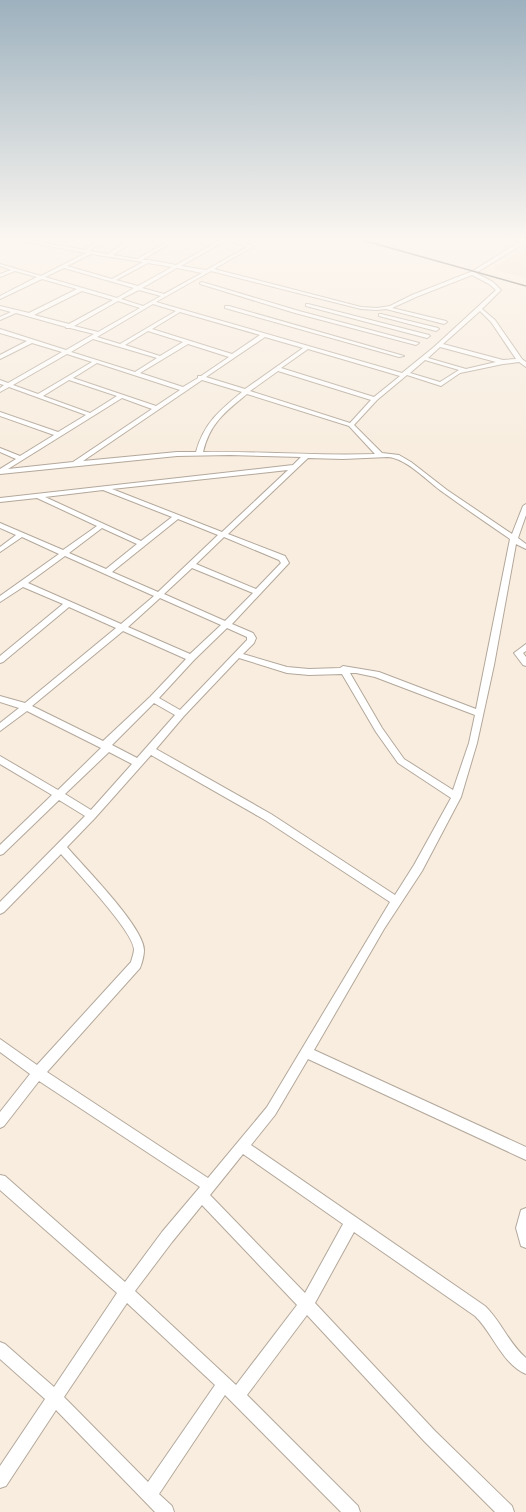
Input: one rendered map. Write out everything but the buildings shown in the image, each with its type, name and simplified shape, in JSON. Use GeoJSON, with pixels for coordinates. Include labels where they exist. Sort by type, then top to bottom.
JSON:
{"type":"FeatureCollection","features":[{"type":"Feature","properties":{"kind":"street"},"geometry":{"type":"LineString","coordinates":[[0,320],[16,311],[96,335],[161,358]]}},
{"type":"Feature","properties":{"kind":"street"},"geometry":{"type":"LineString","coordinates":[[30,315],[39,311]]}},
{"type":"Feature","properties":{"kind":"street"},"geometry":{"type":"LineString","coordinates":[[68,327],[98,311]]}},
{"type":"Feature","properties":{"kind":"street"},"geometry":{"type":"LineString","coordinates":[[0,390],[140,311]]}},
{"type":"Feature","properties":{"kind":"street"},"geometry":{"type":"LineString","coordinates":[[121,345],[180,311]]}},
{"type":"Feature","properties":{"kind":"street"},"geometry":{"type":"LineString","coordinates":[[183,311],[264,335],[441,384],[458,372],[503,362],[520,360]]}},
{"type":"Feature","properties":{"kind":"street"},"geometry":{"type":"LineString","coordinates":[[240,311],[401,356]]}},
{"type":"Feature","properties":{"kind":"street"},"geometry":{"type":"LineString","coordinates":[[292,311],[416,344]]}},
{"type":"Feature","properties":{"kind":"street"},"geometry":{"type":"LineString","coordinates":[[330,311],[427,336]]}},
{"type":"Feature","properties":{"kind":"street"},"geometry":{"type":"LineString","coordinates":[[362,329],[387,311]]}},
{"type":"Feature","properties":{"kind":"street"},"geometry":{"type":"LineString","coordinates":[[400,311],[444,322]]}},
{"type":"Feature","properties":{"kind":"street"},"geometry":{"type":"LineString","coordinates":[[351,425],[375,399],[440,345],[478,311]]}},
{"type":"Feature","properties":{"kind":"street"},"geometry":{"type":"LineString","coordinates":[[482,311],[494,321],[520,360],[526,365]]}},
{"type":"Feature","properties":{"kind":"street"},"geometry":{"type":"LineString","coordinates":[[292,316],[297,312]]}},
{"type":"Feature","properties":{"kind":"street"},"geometry":{"type":"LineString","coordinates":[[381,315],[436,329]]}},
{"type":"Feature","properties":{"kind":"street"},"geometry":{"type":"LineString","coordinates":[[282,322],[287,319]]}},
{"type":"Feature","properties":{"kind":"street"},"geometry":{"type":"LineString","coordinates":[[0,330],[183,389]]}},
{"type":"Feature","properties":{"kind":"street"},"geometry":{"type":"LineString","coordinates":[[149,330],[232,356]]}},
{"type":"Feature","properties":{"kind":"street"},"geometry":{"type":"LineString","coordinates":[[75,464],[200,377],[264,335]]}},
{"type":"Feature","properties":{"kind":"street"},"geometry":{"type":"LineString","coordinates":[[1,356],[31,341]]}},
{"type":"Feature","properties":{"kind":"street"},"geometry":{"type":"LineString","coordinates":[[135,374],[187,342]]}},
{"type":"Feature","properties":{"kind":"street"},"geometry":{"type":"LineString","coordinates":[[440,345],[503,362]]}},
{"type":"Feature","properties":{"kind":"street"},"geometry":{"type":"LineString","coordinates":[[199,454],[203,440],[218,415],[245,392],[307,347]]}},
{"type":"Feature","properties":{"kind":"street"},"geometry":{"type":"LineString","coordinates":[[423,358],[465,370]]}},
{"type":"Feature","properties":{"kind":"street"},"geometry":{"type":"LineString","coordinates":[[39,396],[97,361]]}},
{"type":"Feature","properties":{"kind":"street"},"geometry":{"type":"LineString","coordinates":[[277,369],[375,399]]}},
{"type":"Feature","properties":{"kind":"street"},"geometry":{"type":"LineString","coordinates":[[200,377],[351,425],[380,455]]}},
{"type":"Feature","properties":{"kind":"street"},"geometry":{"type":"LineString","coordinates":[[69,378],[156,408]]}},
{"type":"Feature","properties":{"kind":"street"},"geometry":{"type":"LineString","coordinates":[[0,382],[91,415]]}},
{"type":"Feature","properties":{"kind":"street"},"geometry":{"type":"LineString","coordinates":[[0,472],[121,396]]}},
{"type":"Feature","properties":{"kind":"street"},"geometry":{"type":"LineString","coordinates":[[2,416],[60,435]]}},
{"type":"Feature","properties":{"kind":"street"},"geometry":{"type":"LineString","coordinates":[[0,450],[21,459]]}},
{"type":"Feature","properties":{"kind":"street"},"geometry":{"type":"LineString","coordinates":[[0,472],[130,458],[199,454],[260,453],[343,457],[380,455],[397,456],[409,463],[445,491],[526,546]]}},
{"type":"Feature","properties":{"kind":"street"},"geometry":{"type":"LineString","coordinates":[[0,728],[27,707],[192,565],[306,456]]}},
{"type":"Feature","properties":{"kind":"street"},"geometry":{"type":"LineString","coordinates":[[0,500],[294,468]]}},
{"type":"Feature","properties":{"kind":"street"},"geometry":{"type":"LineString","coordinates":[[2,846],[59,794],[285,563],[282,558],[102,488]]}},
{"type":"Feature","properties":{"kind":"street"},"geometry":{"type":"LineString","coordinates":[[38,496],[142,544]]}},
{"type":"Feature","properties":{"kind":"street"},"geometry":{"type":"LineString","coordinates":[[0,1480],[54,1397],[126,1292],[167,1238],[271,1111],[396,901],[418,868],[456,797],[473,743],[514,538],[526,506]]}},
{"type":"Feature","properties":{"kind":"street"},"geometry":{"type":"LineString","coordinates":[[107,572],[177,516]]}},
{"type":"Feature","properties":{"kind":"street"},"geometry":{"type":"LineString","coordinates":[[0,525],[65,552],[250,635],[252,638],[180,714],[139,763],[92,815],[0,908]]}},
{"type":"Feature","properties":{"kind":"street"},"geometry":{"type":"LineString","coordinates":[[0,600],[101,526]]}},
{"type":"Feature","properties":{"kind":"street"},"geometry":{"type":"LineString","coordinates":[[0,550],[22,534]]}},
{"type":"Feature","properties":{"kind":"street"},"geometry":{"type":"LineString","coordinates":[[192,565],[258,592]]}},
{"type":"Feature","properties":{"kind":"street"},"geometry":{"type":"LineString","coordinates":[[22,583],[122,626],[191,658]]}},
{"type":"Feature","properties":{"kind":"street"},"geometry":{"type":"LineString","coordinates":[[0,660],[68,604]]}},
{"type":"Feature","properties":{"kind":"street"},"geometry":{"type":"LineString","coordinates":[[526,647],[518,653],[526,663]]}},
{"type":"Feature","properties":{"kind":"street"},"geometry":{"type":"LineString","coordinates":[[237,655],[287,670],[310,672],[343,669],[376,674],[479,713]]}},
{"type":"Feature","properties":{"kind":"street"},"geometry":{"type":"LineString","coordinates":[[343,669],[379,730],[401,761],[456,797]]}},
{"type":"Feature","properties":{"kind":"street"},"geometry":{"type":"LineString","coordinates":[[0,698],[27,707],[139,763]]}},
{"type":"Feature","properties":{"kind":"street"},"geometry":{"type":"LineString","coordinates":[[153,699],[180,714]]}},
{"type":"Feature","properties":{"kind":"street"},"geometry":{"type":"LineString","coordinates":[[150,750],[268,817],[396,901]]}},
{"type":"Feature","properties":{"kind":"street"},"geometry":{"type":"LineString","coordinates":[[0,760],[92,815]]}},
{"type":"Feature","properties":{"kind":"street"},"geometry":{"type":"LineString","coordinates":[[0,1122],[38,1073],[136,964],[139,949],[133,934],[102,891],[85,875],[61,847]]}},
{"type":"Feature","properties":{"kind":"street"},"geometry":{"type":"LineString","coordinates":[[0,1044],[38,1073],[205,1191],[410,1418],[506,1512]]}},
{"type":"Feature","properties":{"kind":"street"},"geometry":{"type":"LineString","coordinates":[[306,1052],[526,1154]]}},
{"type":"Feature","properties":{"kind":"street"},"geometry":{"type":"LineString","coordinates":[[242,1146],[480,1311],[513,1356],[526,1367]]}},
{"type":"Feature","properties":{"kind":"street"},"geometry":{"type":"LineString","coordinates":[[0,1181],[126,1292],[237,1396],[352,1512]]}},
{"type":"Feature","properties":{"kind":"street"},"geometry":{"type":"LineString","coordinates":[[526,1215],[523,1222],[523,1234],[526,1241]]}},
{"type":"Feature","properties":{"kind":"street"},"geometry":{"type":"LineString","coordinates":[[237,1396],[307,1304],[352,1222]]}},
{"type":"Feature","properties":{"kind":"street"},"geometry":{"type":"LineString","coordinates":[[0,1349],[54,1397],[166,1512]]}},
{"type":"Feature","properties":{"kind":"street"},"geometry":{"type":"LineString","coordinates":[[149,1495],[224,1384]]}}]}
